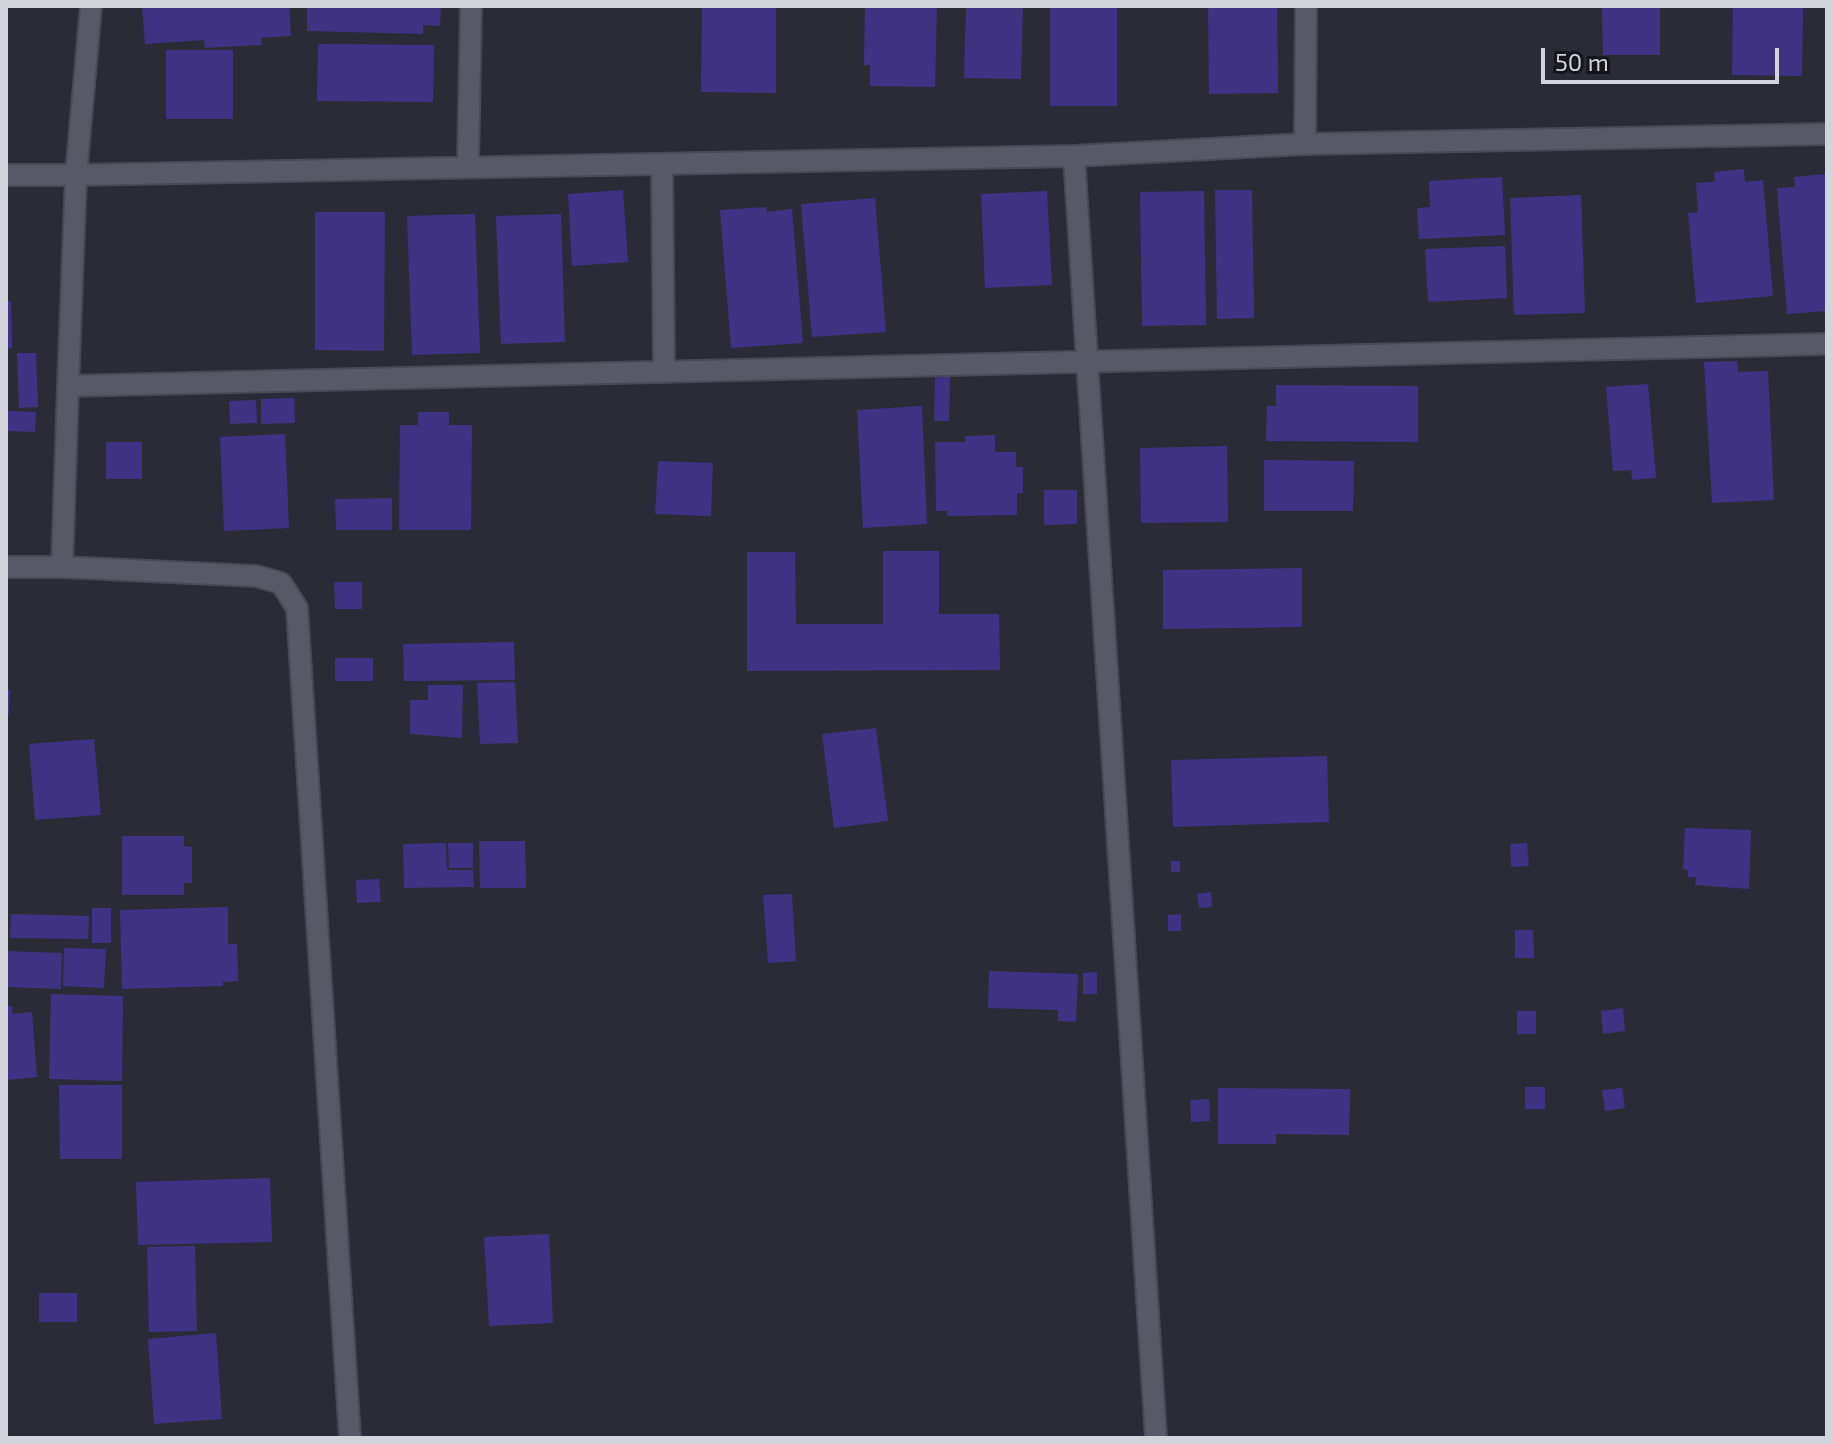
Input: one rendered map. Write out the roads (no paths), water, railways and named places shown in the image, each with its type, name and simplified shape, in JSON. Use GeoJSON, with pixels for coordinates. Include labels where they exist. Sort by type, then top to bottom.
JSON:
{"type":"FeatureCollection","features":[{"type":"Feature","properties":{"kind":"street"},"geometry":{"type":"LineString","coordinates":[[62,567],[76,175],[91,6]]}},
{"type":"Feature","properties":{"kind":"street"},"geometry":{"type":"LineString","coordinates":[[468,165],[471,6]]}},
{"type":"Feature","properties":{"kind":"street"},"geometry":{"type":"LineString","coordinates":[[1305,144],[1306,6]]}},
{"type":"Feature","properties":{"kind":"street"},"geometry":{"type":"LineString","coordinates":[[6,175],[1074,156],[1305,144],[1827,134]]}},
{"type":"Feature","properties":{"kind":"street"},"geometry":{"type":"LineString","coordinates":[[1074,156],[1156,1438]]}},
{"type":"Feature","properties":{"kind":"street"},"geometry":{"type":"LineString","coordinates":[[662,164],[664,372]]}},
{"type":"Feature","properties":{"kind":"street"},"geometry":{"type":"LineString","coordinates":[[68,386],[1827,344]]}},
{"type":"Feature","properties":{"kind":"street"},"geometry":{"type":"LineString","coordinates":[[6,567],[256,576],[281,583],[297,608],[350,1438]]}}]}
